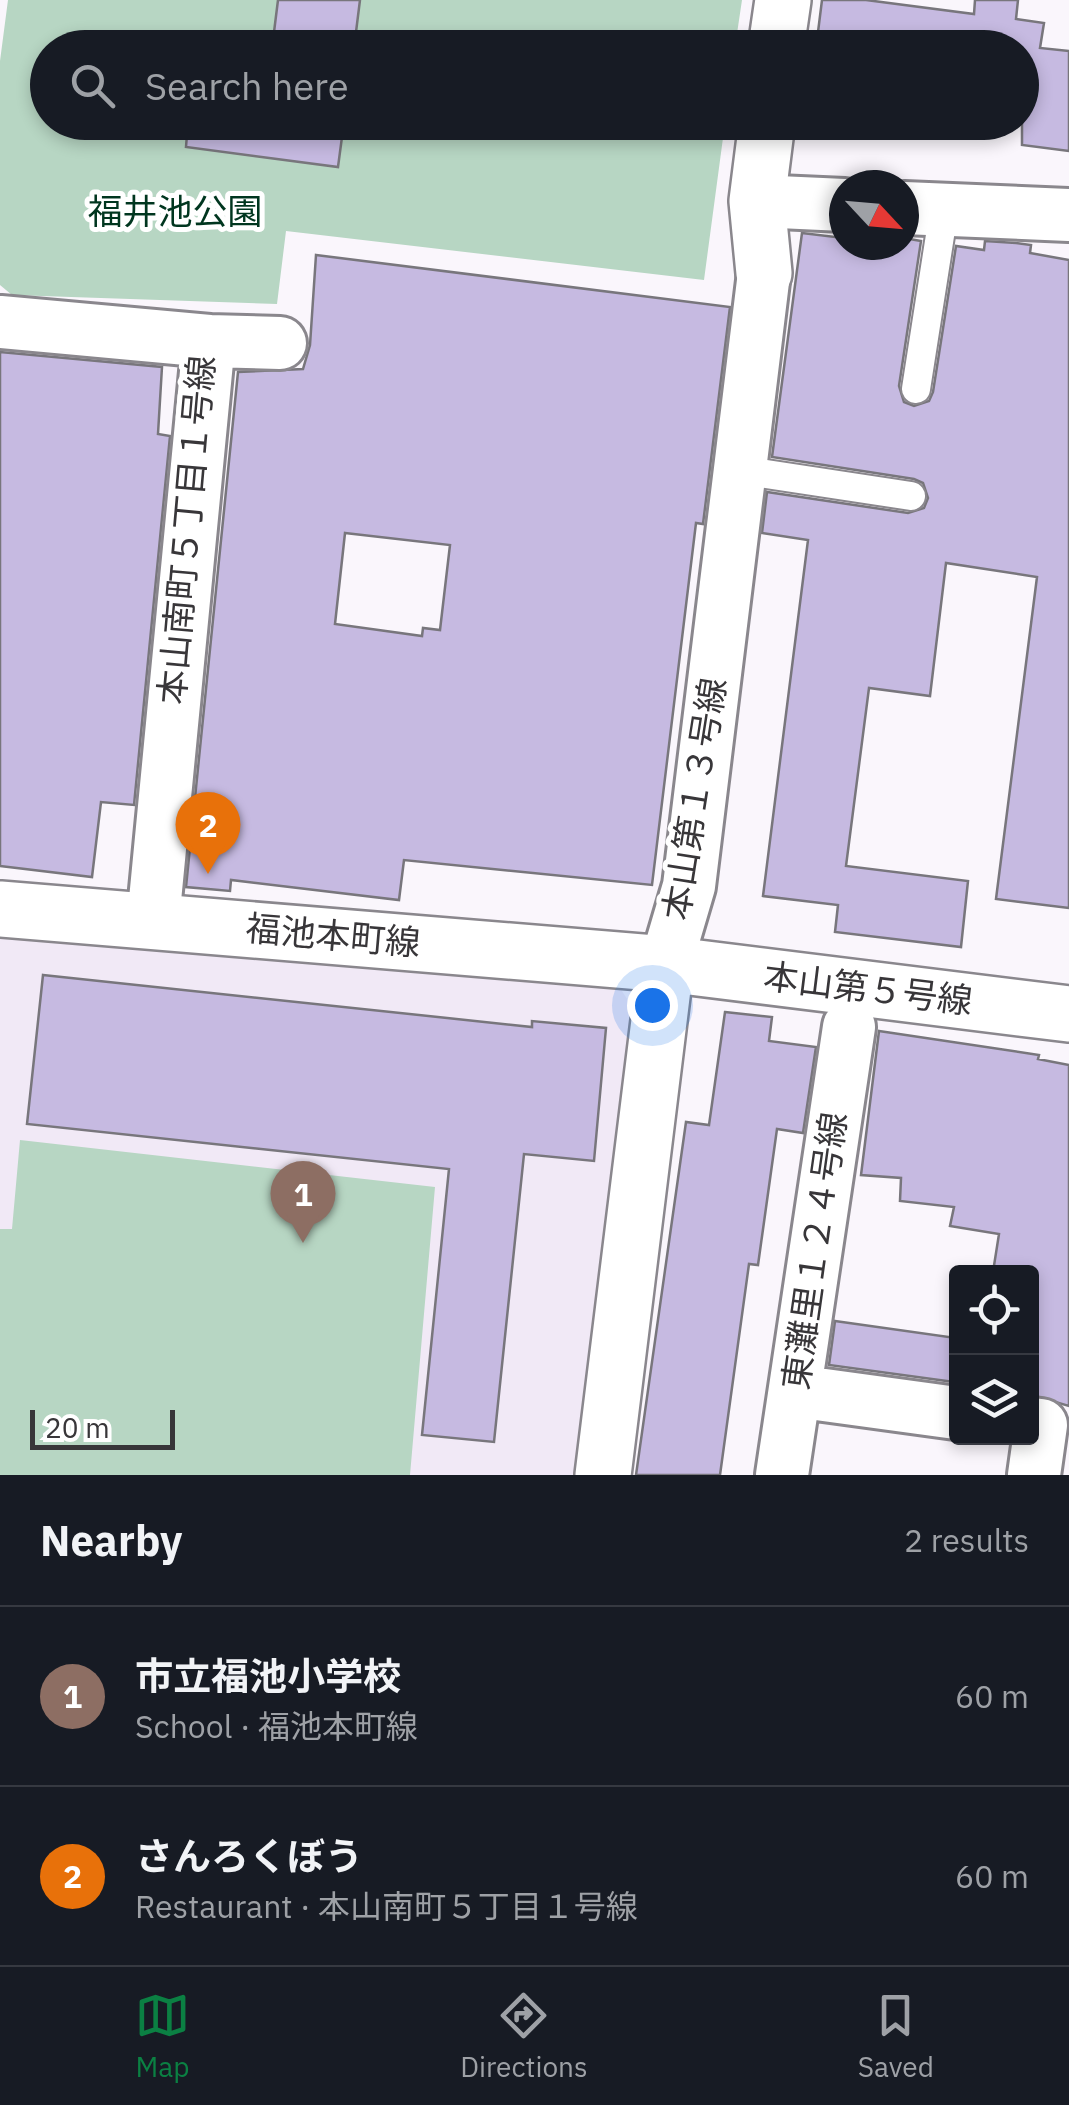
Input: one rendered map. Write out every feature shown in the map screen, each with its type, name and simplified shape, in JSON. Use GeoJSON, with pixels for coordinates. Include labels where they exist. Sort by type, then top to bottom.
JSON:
{"type":"FeatureCollection","features":[{"type":"Feature","properties":{"kind":"street"},"geometry":{"type":"LineString","coordinates":[[778,30],[782,0]]}},
{"type":"Feature","properties":{"kind":"street","name":"本山第１３号線"},"geometry":{"type":"LineString","coordinates":[[603,1475],[666,964],[689,886],[764,273],[756,202],[765,140]]}},
{"type":"Feature","properties":{"kind":"street"},"geometry":{"type":"LineString","coordinates":[[756,202],[829,204]]}},
{"type":"Feature","properties":{"kind":"street"},"geometry":{"type":"LineString","coordinates":[[924,209],[1069,215]]}},
{"type":"Feature","properties":{"kind":"street","name":"本山南町５丁目１号線"},"geometry":{"type":"LineString","coordinates":[[0,322],[209,342],[153,920]]}},
{"type":"Feature","properties":{"kind":"street"},"geometry":{"type":"LineString","coordinates":[[209,342],[280,343]]}},
{"type":"Feature","properties":{"kind":"street","name":"福池本町線"},"geometry":{"type":"LineString","coordinates":[[0,908],[666,964]]}},
{"type":"Feature","properties":{"kind":"street","name":"本山第５号線"},"geometry":{"type":"LineString","coordinates":[[666,964],[1069,1014]]}},
{"type":"Feature","properties":{"kind":"street","name":"東灘里１２４号線"},"geometry":{"type":"LineString","coordinates":[[782,1475],[849,1027]]}},
{"type":"Feature","properties":{"kind":"street"},"geometry":{"type":"LineString","coordinates":[[794,1391],[949,1412]]}},
{"type":"Feature","properties":{"kind":"street"},"geometry":{"type":"LineString","coordinates":[[1034,1475],[1038,1445]]}},
{"type":"Feature","properties":{"kind":"lane"},"geometry":{"type":"LineString","coordinates":[[916,388],[924,209]]}},
{"type":"Feature","properties":{"kind":"lane"},"geometry":{"type":"LineString","coordinates":[[740,470],[912,496]]}},
{"type":"Feature","properties":{"kind":"shaded area"},"geometry":{"type":"Polygon","coordinates":[[[0,933],[620,988],[635,1011],[576,1475],[0,1475],[0,933]]]}},
{"type":"Feature","properties":{"kind":"green space","name":"福井池公園"},"geometry":{"type":"Polygon","coordinates":[[[8,0],[742,0],[738,30],[30,30],[30,140],[723,140],[704,280],[286,231],[277,304],[12,295],[0,285],[0,61],[8,0]]]}},
{"type":"Feature","properties":{"kind":"green space"},"geometry":{"type":"Polygon","coordinates":[[[20,1140],[435,1187],[410,1475],[0,1475],[0,1229],[12,1229],[20,1140]]]}},
{"type":"Feature","properties":{"kind":"building"},"geometry":{"type":"Polygon","coordinates":[[[278,0],[360,0],[356,30],[274,30],[278,0]]]}},
{"type":"Feature","properties":{"kind":"building"},"geometry":{"type":"Polygon","coordinates":[[[822,0],[866,0],[974,14],[975,0],[1018,0],[1016,19],[1044,23],[1040,48],[1069,51],[1069,151],[1022,145],[1022,140],[1039,140],[1039,30],[818,30],[822,0]]]}},
{"type":"Feature","properties":{"kind":"building"},"geometry":{"type":"Polygon","coordinates":[[[187,140],[342,140],[338,167],[186,147],[187,140]]]}},
{"type":"Feature","properties":{"kind":"building"},"geometry":{"type":"Polygon","coordinates":[[[802,233],[829,236],[829,260],[918,260],[899,386],[904,402],[914,406],[929,401],[933,392],[956,246],[984,250],[985,241],[1016,243],[1031,245],[1030,253],[1069,260],[1069,908],[996,899],[1037,577],[946,563],[930,696],[869,688],[846,866],[968,881],[961,947],[835,932],[838,905],[763,896],[808,540],[762,533],[767,492],[908,513],[924,508],[928,498],[923,483],[914,479],[772,457],[802,233]]]}},
{"type":"Feature","properties":{"kind":"building"},"geometry":{"type":"Polygon","coordinates":[[[316,255],[730,307],[703,524],[696,523],[652,885],[404,860],[399,900],[231,880],[230,891],[186,887],[238,372],[303,369],[310,345],[316,255]],[[345,533],[335,624],[422,636],[423,628],[440,630],[450,545],[345,533]]]}},
{"type":"Feature","properties":{"kind":"building"},"geometry":{"type":"Polygon","coordinates":[[[0,352],[162,367],[158,434],[170,436],[134,805],[101,802],[92,877],[0,866],[0,352]]]}},
{"type":"Feature","properties":{"kind":"building"},"geometry":{"type":"Polygon","coordinates":[[[43,975],[532,1027],[532,1021],[606,1028],[594,1161],[524,1154],[494,1442],[422,1435],[449,1169],[27,1124],[43,975]]]}},
{"type":"Feature","properties":{"kind":"building"},"geometry":{"type":"Polygon","coordinates":[[[725,1012],[772,1017],[769,1041],[816,1047],[803,1133],[777,1129],[758,1265],[749,1264],[720,1475],[636,1475],[686,1122],[709,1125],[725,1012]]]}},
{"type":"Feature","properties":{"kind":"building"},"geometry":{"type":"Polygon","coordinates":[[[879,1031],[1039,1055],[1038,1059],[1069,1065],[1069,1406],[1039,1397],[1039,1265],[994,1265],[999,1234],[950,1226],[954,1207],[900,1201],[901,1178],[861,1175],[879,1031]]]}},
{"type":"Feature","properties":{"kind":"building"},"geometry":{"type":"Polygon","coordinates":[[[835,1321],[949,1337],[949,1381],[829,1365],[835,1321]]]}},
{"type":"Feature","properties":{"kind":"place","name":"さんろくぼう"},"geometry":{"type":"Point","coordinates":[208,874]}},
{"type":"Feature","properties":{"kind":"place","name":"市立福池小学校"},"geometry":{"type":"Point","coordinates":[303,1243]}}]}
